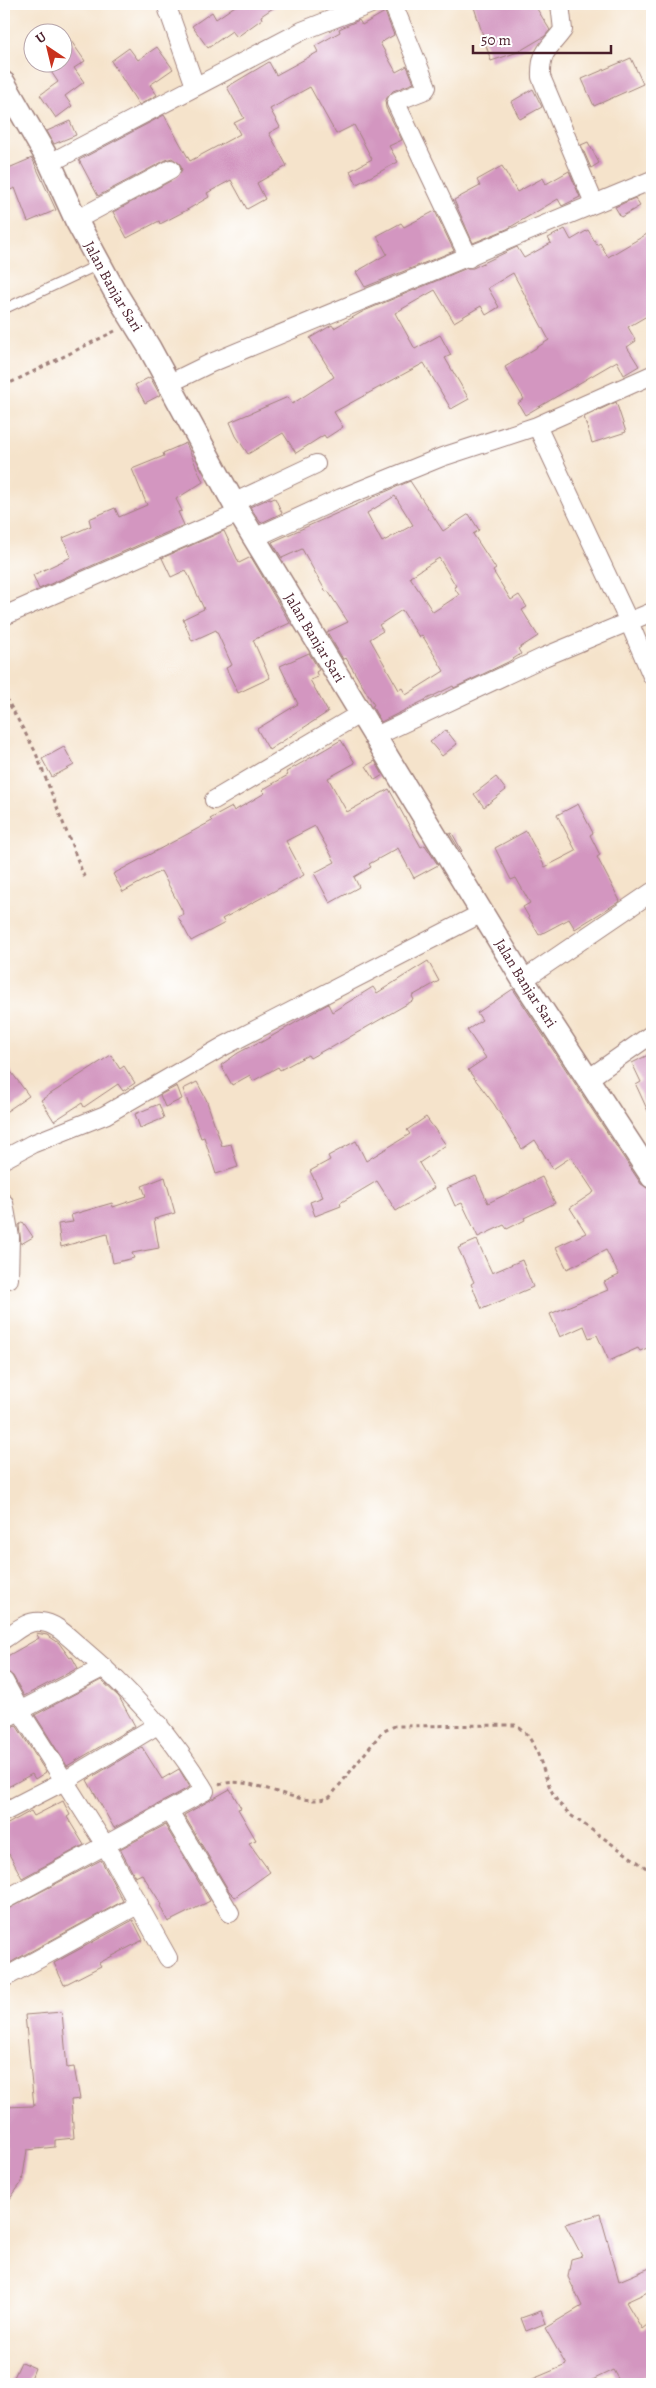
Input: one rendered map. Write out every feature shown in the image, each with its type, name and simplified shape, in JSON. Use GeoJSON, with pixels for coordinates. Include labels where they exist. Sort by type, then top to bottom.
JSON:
{"type":"FeatureCollection","features":[{"type":"Feature","properties":{"kind":"street"},"geometry":{"type":"LineString","coordinates":[[166,4],[195,86]]}},
{"type":"Feature","properties":{"kind":"street"},"geometry":{"type":"LineString","coordinates":[[50,163],[302,31],[372,4]]}},
{"type":"Feature","properties":{"kind":"street"},"geometry":{"type":"LineString","coordinates":[[393,4],[427,87],[425,90],[397,101],[396,104],[469,258]]}},
{"type":"Feature","properties":{"kind":"street"},"geometry":{"type":"LineString","coordinates":[[560,4],[563,30],[546,50],[540,61],[541,77],[594,203]]}},
{"type":"Feature","properties":{"kind":"street","name":"Jalan Banjar Sari"},"geometry":{"type":"LineString","coordinates":[[4,84],[50,163],[76,220],[134,321],[236,508],[523,980],[652,1177]]}},
{"type":"Feature","properties":{"kind":"street"},"geometry":{"type":"LineString","coordinates":[[76,220],[171,169]]}},
{"type":"Feature","properties":{"kind":"street"},"geometry":{"type":"LineString","coordinates":[[168,384],[211,363],[469,258],[594,203],[652,180]]}},
{"type":"Feature","properties":{"kind":"street"},"geometry":{"type":"LineString","coordinates":[[254,538],[341,498],[442,457],[537,426],[652,375]]}},
{"type":"Feature","properties":{"kind":"street"},"geometry":{"type":"LineString","coordinates":[[537,426],[629,622],[652,676]]}},
{"type":"Feature","properties":{"kind":"street"},"geometry":{"type":"LineString","coordinates":[[4,616],[236,508],[316,464]]}},
{"type":"Feature","properties":{"kind":"street"},"geometry":{"type":"LineString","coordinates":[[376,736],[544,657],[652,612]]}},
{"type":"Feature","properties":{"kind":"street"},"geometry":{"type":"LineString","coordinates":[[214,800],[361,713]]}},
{"type":"Feature","properties":{"kind":"street"},"geometry":{"type":"LineString","coordinates":[[523,980],[651,896]]}},
{"type":"Feature","properties":{"kind":"street"},"geometry":{"type":"LineString","coordinates":[[4,1159],[32,1144],[105,1115],[224,1046],[482,913]]}},
{"type":"Feature","properties":{"kind":"street"},"geometry":{"type":"LineString","coordinates":[[588,1079],[652,1034]]}},
{"type":"Feature","properties":{"kind":"street"},"geometry":{"type":"LineString","coordinates":[[4,1203],[10,1237],[8,1278]]}},
{"type":"Feature","properties":{"kind":"street"},"geometry":{"type":"LineString","coordinates":[[4,1639],[30,1622],[42,1622],[55,1626],[104,1667],[159,1724],[205,1791],[4,1900]]}},
{"type":"Feature","properties":{"kind":"street"},"geometry":{"type":"LineString","coordinates":[[4,1719],[104,1667]]}},
{"type":"Feature","properties":{"kind":"street"},"geometry":{"type":"LineString","coordinates":[[4,1681],[20,1711],[66,1780],[105,1844],[168,1958]]}},
{"type":"Feature","properties":{"kind":"street"},"geometry":{"type":"LineString","coordinates":[[4,1812],[66,1780],[159,1724]]}},
{"type":"Feature","properties":{"kind":"street"},"geometry":{"type":"LineString","coordinates":[[169,1811],[230,1913]]}},
{"type":"Feature","properties":{"kind":"street"},"geometry":{"type":"LineString","coordinates":[[6,1970],[139,1904]]}},
{"type":"Feature","properties":{"kind":"lane"},"geometry":{"type":"LineString","coordinates":[[4,309],[100,264]]}},
{"type":"Feature","properties":{"kind":"path"},"geometry":{"type":"LineString","coordinates":[[4,386],[134,321]]}},
{"type":"Feature","properties":{"kind":"path"},"geometry":{"type":"LineString","coordinates":[[4,682],[5,698],[35,751],[85,879]]}},
{"type":"Feature","properties":{"kind":"path"},"geometry":{"type":"LineString","coordinates":[[205,1791],[224,1783],[252,1785],[312,1800],[323,1800],[330,1797],[382,1732],[395,1726],[515,1725],[523,1730],[532,1743],[558,1802],[569,1814],[652,1872]]}},
{"type":"Feature","properties":{"kind":"building"},"geometry":{"type":"Polygon","coordinates":[[[238,4],[279,4],[261,16],[262,19],[237,37],[232,31],[208,48],[192,26],[212,12],[216,19],[238,4]]]}},
{"type":"Feature","properties":{"kind":"building"},"geometry":{"type":"Polygon","coordinates":[[[473,4],[534,4],[550,30],[545,36],[518,52],[491,61],[473,4]]]}},
{"type":"Feature","properties":{"kind":"building"},"geometry":{"type":"Polygon","coordinates":[[[385,12],[394,35],[380,43],[396,72],[407,66],[414,83],[393,91],[385,100],[386,108],[402,140],[389,146],[398,162],[357,184],[350,171],[372,159],[354,125],[336,134],[310,87],[270,109],[280,127],[269,133],[287,166],[257,183],[265,199],[247,209],[231,180],[207,193],[209,197],[185,211],[160,224],[159,221],[127,238],[113,212],[176,178],[182,170],[180,164],[172,158],[166,160],[98,196],[79,160],[164,115],[190,161],[240,134],[234,123],[244,118],[227,87],[269,62],[276,75],[318,52],[315,46],[340,32],[339,29],[359,20],[362,25],[385,12]]]}},
{"type":"Feature","properties":{"kind":"building"},"geometry":{"type":"Polygon","coordinates":[[[72,42],[85,61],[74,68],[84,82],[65,96],[72,106],[56,118],[40,95],[58,82],[51,72],[72,72],[72,42]]]}},
{"type":"Feature","properties":{"kind":"building"},"geometry":{"type":"Polygon","coordinates":[[[157,47],[173,69],[150,85],[157,95],[139,105],[111,61],[129,48],[138,60],[157,47]]]}},
{"type":"Feature","properties":{"kind":"building"},"geometry":{"type":"Polygon","coordinates":[[[631,58],[643,84],[594,106],[582,79],[631,58]]]}},
{"type":"Feature","properties":{"kind":"building"},"geometry":{"type":"Polygon","coordinates":[[[533,89],[542,107],[520,119],[511,102],[533,89]]]}},
{"type":"Feature","properties":{"kind":"building"},"geometry":{"type":"Polygon","coordinates":[[[70,121],[76,135],[54,144],[47,131],[70,121]]]}},
{"type":"Feature","properties":{"kind":"building"},"geometry":{"type":"Polygon","coordinates":[[[588,142],[599,163],[591,168],[581,145],[588,142]]]}},
{"type":"Feature","properties":{"kind":"building"},"geometry":{"type":"Polygon","coordinates":[[[32,158],[56,210],[28,222],[15,188],[8,191],[4,182],[4,170],[32,158]]]}},
{"type":"Feature","properties":{"kind":"building"},"geometry":{"type":"Polygon","coordinates":[[[502,166],[517,192],[543,178],[546,184],[569,171],[580,197],[562,206],[558,199],[507,229],[473,243],[454,200],[480,186],[477,180],[502,166]]]}},
{"type":"Feature","properties":{"kind":"building"},"geometry":{"type":"Polygon","coordinates":[[[635,198],[640,206],[621,217],[615,207],[635,198]]]}},
{"type":"Feature","properties":{"kind":"building"},"geometry":{"type":"Polygon","coordinates":[[[435,211],[454,251],[365,287],[356,272],[387,254],[377,236],[401,223],[404,227],[435,211]]]}},
{"type":"Feature","properties":{"kind":"building"},"geometry":{"type":"Polygon","coordinates":[[[565,229],[571,240],[588,230],[597,245],[600,243],[608,257],[652,231],[652,313],[628,327],[636,341],[627,347],[639,366],[624,375],[617,361],[525,415],[518,403],[524,399],[505,367],[549,340],[513,273],[488,288],[499,307],[486,315],[481,306],[454,322],[435,290],[395,313],[415,349],[440,335],[451,355],[445,358],[469,399],[451,409],[424,363],[334,412],[343,427],[326,438],[324,435],[296,453],[283,433],[248,454],[236,436],[230,422],[288,397],[292,404],[334,377],[310,338],[332,325],[334,328],[364,311],[467,268],[473,268],[517,247],[524,258],[551,243],[548,238],[565,229]]]}},
{"type":"Feature","properties":{"kind":"building"},"geometry":{"type":"Polygon","coordinates":[[[150,377],[160,395],[145,403],[135,385],[150,377]]]}},
{"type":"Feature","properties":{"kind":"building"},"geometry":{"type":"Polygon","coordinates":[[[616,402],[626,432],[592,443],[584,417],[616,402]]]}},
{"type":"Feature","properties":{"kind":"building"},"geometry":{"type":"Polygon","coordinates":[[[186,443],[203,482],[176,499],[182,511],[178,512],[184,525],[39,589],[33,575],[71,557],[63,538],[91,526],[89,519],[115,508],[119,517],[147,505],[132,469],[164,456],[163,453],[186,443]]]}},
{"type":"Feature","properties":{"kind":"building"},"geometry":{"type":"Polygon","coordinates":[[[410,481],[443,531],[469,514],[479,530],[473,534],[496,569],[493,571],[511,600],[519,595],[527,607],[522,610],[538,636],[518,649],[521,654],[508,662],[454,688],[453,686],[381,722],[372,706],[374,705],[346,658],[343,659],[327,632],[348,622],[328,591],[326,592],[302,549],[282,558],[272,542],[410,481]],[[395,496],[367,513],[382,542],[413,525],[395,496]],[[439,558],[410,577],[433,612],[459,595],[454,587],[456,586],[439,558]],[[402,610],[379,625],[383,631],[370,639],[399,690],[402,688],[406,695],[444,671],[422,635],[419,637],[402,610]]]}},
{"type":"Feature","properties":{"kind":"building"},"geometry":{"type":"Polygon","coordinates":[[[270,498],[270,500],[275,498],[282,513],[261,523],[250,507],[270,498]]]}},
{"type":"Feature","properties":{"kind":"building"},"geometry":{"type":"Polygon","coordinates":[[[224,531],[239,563],[251,557],[290,623],[253,640],[270,678],[238,693],[226,668],[232,665],[216,630],[192,641],[183,619],[204,609],[186,570],[171,577],[162,558],[224,531]]]}},
{"type":"Feature","properties":{"kind":"building"},"geometry":{"type":"Polygon","coordinates":[[[309,653],[319,670],[316,672],[318,677],[310,680],[328,712],[269,750],[257,729],[298,704],[280,666],[309,653]]]}},
{"type":"Feature","properties":{"kind":"building"},"geometry":{"type":"Polygon","coordinates":[[[446,730],[457,744],[442,756],[430,742],[446,730]]]}},
{"type":"Feature","properties":{"kind":"building"},"geometry":{"type":"Polygon","coordinates":[[[341,740],[355,763],[328,778],[347,812],[389,789],[421,847],[425,845],[438,865],[414,878],[398,848],[369,864],[371,867],[354,877],[359,887],[330,903],[314,873],[335,862],[315,826],[286,841],[304,875],[222,919],[225,923],[191,941],[178,917],[184,914],[161,871],[123,892],[113,874],[212,821],[210,819],[232,807],[234,811],[265,793],[262,790],[288,775],[286,772],[341,740]]]}},
{"type":"Feature","properties":{"kind":"building"},"geometry":{"type":"Polygon","coordinates":[[[64,747],[74,765],[52,777],[42,759],[64,747]]]}},
{"type":"Feature","properties":{"kind":"building"},"geometry":{"type":"Polygon","coordinates":[[[375,761],[383,775],[375,780],[366,766],[375,761]]]}},
{"type":"Feature","properties":{"kind":"building"},"geometry":{"type":"Polygon","coordinates":[[[496,777],[506,790],[484,807],[474,794],[496,777]]]}},
{"type":"Feature","properties":{"kind":"building"},"geometry":{"type":"Polygon","coordinates":[[[578,804],[593,833],[590,835],[600,855],[597,857],[620,901],[575,929],[569,919],[539,935],[523,907],[530,903],[516,878],[511,880],[495,848],[526,831],[545,867],[576,851],[557,815],[578,804]]]}},
{"type":"Feature","properties":{"kind":"building"},"geometry":{"type":"Polygon","coordinates":[[[452,833],[462,851],[461,852],[450,834],[452,833]]]}},
{"type":"Feature","properties":{"kind":"building"},"geometry":{"type":"Polygon","coordinates":[[[428,961],[439,981],[412,996],[414,1000],[310,1058],[308,1055],[280,1070],[278,1067],[253,1081],[250,1075],[232,1085],[221,1065],[238,1053],[260,1043],[328,1004],[332,1012],[373,987],[377,993],[428,961]]]}},
{"type":"Feature","properties":{"kind":"building"},"geometry":{"type":"Polygon","coordinates":[[[513,989],[641,1184],[652,1190],[652,1346],[640,1351],[638,1348],[609,1361],[597,1335],[589,1338],[584,1326],[560,1337],[550,1314],[608,1290],[604,1282],[619,1275],[606,1250],[567,1269],[556,1247],[586,1233],[570,1208],[594,1192],[571,1157],[553,1169],[535,1140],[522,1149],[494,1104],[468,1070],[486,1058],[467,1030],[482,1020],[477,1013],[513,989]]]}},
{"type":"Feature","properties":{"kind":"building"},"geometry":{"type":"Polygon","coordinates":[[[652,1053],[652,1120],[636,1085],[641,1082],[632,1063],[652,1053]]]}},
{"type":"Feature","properties":{"kind":"building"},"geometry":{"type":"Polygon","coordinates":[[[111,1055],[120,1069],[124,1066],[135,1083],[123,1091],[118,1084],[84,1107],[82,1103],[54,1121],[41,1100],[111,1055]]]}},
{"type":"Feature","properties":{"kind":"building"},"geometry":{"type":"Polygon","coordinates":[[[4,1062],[29,1096],[4,1113],[4,1062]]]}},
{"type":"Feature","properties":{"kind":"building"},"geometry":{"type":"Polygon","coordinates":[[[197,1082],[206,1099],[222,1146],[231,1144],[238,1167],[216,1174],[204,1137],[201,1138],[183,1089],[197,1082]]]}},
{"type":"Feature","properties":{"kind":"building"},"geometry":{"type":"Polygon","coordinates":[[[177,1086],[182,1099],[165,1107],[160,1095],[177,1086]]]}},
{"type":"Feature","properties":{"kind":"building"},"geometry":{"type":"Polygon","coordinates":[[[159,1104],[164,1118],[140,1128],[135,1114],[159,1104]]]}},
{"type":"Feature","properties":{"kind":"building"},"geometry":{"type":"Polygon","coordinates":[[[426,1117],[446,1145],[419,1163],[434,1188],[396,1211],[377,1181],[340,1203],[341,1206],[315,1216],[310,1202],[323,1197],[310,1171],[330,1160],[328,1156],[356,1141],[366,1161],[410,1134],[407,1130],[426,1117]]]}},
{"type":"Feature","properties":{"kind":"building"},"geometry":{"type":"Polygon","coordinates":[[[476,1176],[488,1203],[542,1177],[555,1203],[524,1218],[525,1220],[507,1229],[504,1225],[478,1237],[462,1203],[455,1206],[447,1188],[476,1176]]]}},
{"type":"Feature","properties":{"kind":"building"},"geometry":{"type":"Polygon","coordinates":[[[165,1177],[175,1213],[154,1219],[159,1248],[132,1253],[134,1258],[113,1263],[107,1234],[61,1247],[58,1224],[73,1222],[71,1215],[112,1203],[113,1207],[146,1196],[142,1186],[165,1177]]]}},
{"type":"Feature","properties":{"kind":"building"},"geometry":{"type":"Polygon","coordinates":[[[23,1222],[33,1237],[21,1244],[19,1225],[23,1222]]]}},
{"type":"Feature","properties":{"kind":"building"},"geometry":{"type":"Polygon","coordinates":[[[477,1240],[492,1273],[522,1260],[533,1287],[482,1309],[471,1284],[474,1282],[458,1248],[477,1240]]]}},
{"type":"Feature","properties":{"kind":"building"},"geometry":{"type":"Polygon","coordinates":[[[36,1633],[47,1635],[59,1643],[70,1658],[72,1657],[78,1668],[24,1696],[13,1676],[4,1670],[4,1658],[39,1638],[36,1633]]]}},
{"type":"Feature","properties":{"kind":"building"},"geometry":{"type":"Polygon","coordinates":[[[101,1680],[119,1697],[135,1726],[67,1766],[35,1715],[101,1680]]]}},
{"type":"Feature","properties":{"kind":"building"},"geometry":{"type":"Polygon","coordinates":[[[16,1725],[46,1772],[35,1779],[32,1774],[4,1789],[4,1730],[16,1725]]]}},
{"type":"Feature","properties":{"kind":"building"},"geometry":{"type":"Polygon","coordinates":[[[142,1747],[162,1779],[179,1769],[190,1787],[114,1828],[87,1780],[142,1747]]]}},
{"type":"Feature","properties":{"kind":"building"},"geometry":{"type":"Polygon","coordinates":[[[230,1789],[241,1808],[238,1809],[256,1840],[249,1843],[270,1872],[235,1897],[229,1891],[184,1815],[230,1789]]]}},
{"type":"Feature","properties":{"kind":"building"},"geometry":{"type":"Polygon","coordinates":[[[63,1801],[70,1815],[67,1817],[84,1845],[22,1878],[9,1854],[4,1857],[4,1826],[31,1811],[34,1816],[63,1801]]]}},
{"type":"Feature","properties":{"kind":"building"},"geometry":{"type":"Polygon","coordinates":[[[165,1825],[210,1901],[168,1922],[160,1906],[162,1905],[142,1874],[135,1877],[120,1849],[165,1825]]]}},
{"type":"Feature","properties":{"kind":"building"},"geometry":{"type":"Polygon","coordinates":[[[101,1860],[123,1901],[4,1966],[4,1911],[101,1860]]]}},
{"type":"Feature","properties":{"kind":"building"},"geometry":{"type":"Polygon","coordinates":[[[133,1920],[143,1940],[99,1963],[101,1966],[64,1985],[54,1963],[133,1920]]]}},
{"type":"Feature","properties":{"kind":"building"},"geometry":{"type":"Polygon","coordinates":[[[62,2012],[67,2068],[74,2067],[80,2099],[71,2100],[74,2138],[55,2140],[55,2147],[27,2150],[22,2182],[4,2207],[7,2125],[4,2125],[4,2107],[34,2106],[25,2015],[62,2012]]]}},
{"type":"Feature","properties":{"kind":"building"},"geometry":{"type":"Polygon","coordinates":[[[600,2214],[619,2281],[652,2267],[652,2290],[626,2302],[642,2329],[652,2321],[652,2372],[631,2384],[621,2384],[613,2370],[584,2384],[521,2384],[566,2365],[545,2328],[582,2306],[568,2277],[571,2259],[582,2256],[565,2224],[600,2214]]]}},
{"type":"Feature","properties":{"kind":"building"},"geometry":{"type":"Polygon","coordinates":[[[541,2311],[546,2323],[526,2331],[521,2318],[541,2311]]]}},
{"type":"Feature","properties":{"kind":"building"},"geometry":{"type":"Polygon","coordinates":[[[21,2362],[35,2368],[29,2384],[11,2384],[21,2362]]]}}]}
